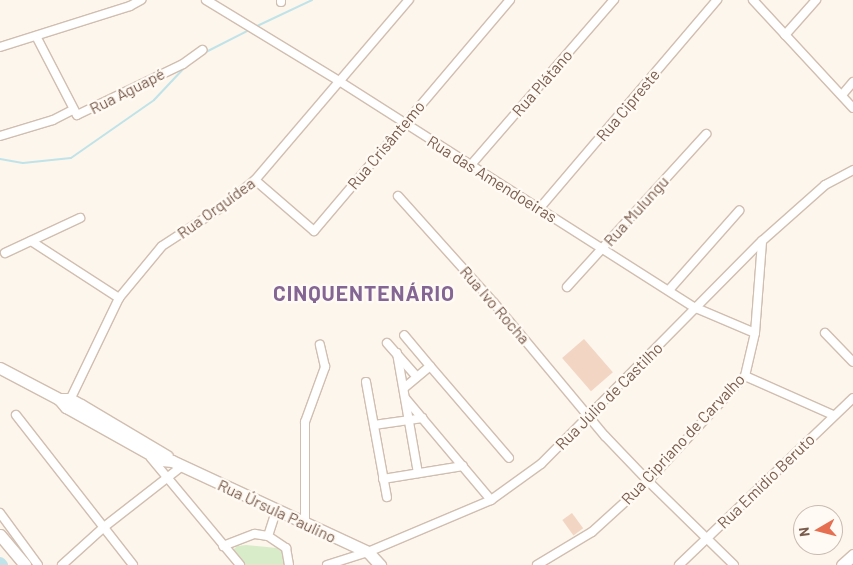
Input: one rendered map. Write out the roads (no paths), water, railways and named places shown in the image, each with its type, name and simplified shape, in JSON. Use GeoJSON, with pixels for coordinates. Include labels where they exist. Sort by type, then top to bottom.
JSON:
{"type":"FeatureCollection","features":[{"type":"Feature","properties":{"kind":"street"},"geometry":{"type":"LineString","coordinates":[[0,47],[142,0]]}},
{"type":"Feature","properties":{"kind":"street","name":"Rua das Amendoeiras"},"geometry":{"type":"LineString","coordinates":[[206,0],[289,49],[470,166],[696,308],[755,333]]}},
{"type":"Feature","properties":{"kind":"street","name":"Rua Orquídea"},"geometry":{"type":"LineString","coordinates":[[65,402],[119,298],[162,246],[219,209],[255,180],[409,0]]}},
{"type":"Feature","properties":{"kind":"street","name":"Rua Crisântemo"},"geometry":{"type":"LineString","coordinates":[[255,180],[314,231],[510,0]]}},
{"type":"Feature","properties":{"kind":"street","name":"Rua Plátano"},"geometry":{"type":"LineString","coordinates":[[470,166],[614,0]]}},
{"type":"Feature","properties":{"kind":"street","name":"Rua Cipreste"},"geometry":{"type":"LineString","coordinates":[[539,209],[717,0]]}},
{"type":"Feature","properties":{"kind":"street"},"geometry":{"type":"LineString","coordinates":[[752,0],[853,108]]}},
{"type":"Feature","properties":{"kind":"street"},"geometry":{"type":"LineString","coordinates":[[785,35],[816,0]]}},
{"type":"Feature","properties":{"kind":"street","name":"Rua Aguapé"},"geometry":{"type":"LineString","coordinates":[[36,36],[77,116],[133,90],[158,74],[183,64],[202,50]]}},
{"type":"Feature","properties":{"kind":"street"},"geometry":{"type":"LineString","coordinates":[[842,95],[853,82]]}},
{"type":"Feature","properties":{"kind":"street"},"geometry":{"type":"LineString","coordinates":[[0,136],[53,120],[73,110]]}},
{"type":"Feature","properties":{"kind":"street","name":"Rua Mulungu"},"geometry":{"type":"LineString","coordinates":[[567,287],[706,134]]}},
{"type":"Feature","properties":{"kind":"street","name":"Rua Júlio de Castilho"},"geometry":{"type":"LineString","coordinates":[[327,565],[368,552],[491,500],[541,464],[762,241],[825,185],[853,170]]}},
{"type":"Feature","properties":{"kind":"street","name":"Rua Ivo Rocha"},"geometry":{"type":"LineString","coordinates":[[398,196],[451,254],[605,436],[734,565]]}},
{"type":"Feature","properties":{"kind":"street"},"geometry":{"type":"LineString","coordinates":[[669,290],[739,211]]}},
{"type":"Feature","properties":{"kind":"street"},"geometry":{"type":"LineString","coordinates":[[6,253],[80,218]]}},
{"type":"Feature","properties":{"kind":"street"},"geometry":{"type":"LineString","coordinates":[[31,241],[119,298]]}},
{"type":"Feature","properties":{"kind":"street","name":"Rua Cipriano de Carvalho"},"geometry":{"type":"LineString","coordinates":[[537,565],[592,532],[648,481],[745,376],[755,333],[762,241]]}},
{"type":"Feature","properties":{"kind":"street"},"geometry":{"type":"LineString","coordinates":[[825,333],[853,362]]}},
{"type":"Feature","properties":{"kind":"street"},"geometry":{"type":"LineString","coordinates":[[404,335],[509,458]]}},
{"type":"Feature","properties":{"kind":"street"},"geometry":{"type":"LineString","coordinates":[[387,343],[417,378]]}},
{"type":"Feature","properties":{"kind":"street"},"geometry":{"type":"LineString","coordinates":[[305,524],[305,422],[325,367],[320,345]]}},
{"type":"Feature","properties":{"kind":"street"},"geometry":{"type":"LineString","coordinates":[[397,354],[418,473]]}},
{"type":"Feature","properties":{"kind":"street"},"geometry":{"type":"LineString","coordinates":[[404,388],[430,366]]}},
{"type":"Feature","properties":{"kind":"street","name":"Rua Úrsula Paulino"},"geometry":{"type":"LineString","coordinates":[[0,368],[165,453],[177,464]]}},
{"type":"Feature","properties":{"kind":"street"},"geometry":{"type":"LineString","coordinates":[[745,376],[832,415]]}},
{"type":"Feature","properties":{"kind":"street"},"geometry":{"type":"LineString","coordinates":[[366,382],[387,497]]}},
{"type":"Feature","properties":{"kind":"street","name":"Rua Emídio Beruto"},"geometry":{"type":"LineString","coordinates":[[680,565],[832,415],[853,398]]}},
{"type":"Feature","properties":{"kind":"street"},"geometry":{"type":"LineString","coordinates":[[406,399],[491,500]]}},
{"type":"Feature","properties":{"kind":"street","name":"Rua Úrsula Paulino"},"geometry":{"type":"LineString","coordinates":[[65,402],[161,460],[177,464],[368,552],[380,565]]}},
{"type":"Feature","properties":{"kind":"street"},"geometry":{"type":"LineString","coordinates":[[16,415],[133,565]]}},
{"type":"Feature","properties":{"kind":"street"},"geometry":{"type":"LineString","coordinates":[[374,425],[422,418]]}},
{"type":"Feature","properties":{"kind":"street"},"geometry":{"type":"LineString","coordinates":[[140,448],[168,476],[240,565]]}},
{"type":"Feature","properties":{"kind":"street"},"geometry":{"type":"LineString","coordinates":[[62,565],[104,527],[168,476],[177,464]]}},
{"type":"Feature","properties":{"kind":"street"},"geometry":{"type":"LineString","coordinates":[[383,478],[463,466]]}},
{"type":"Feature","properties":{"kind":"street"},"geometry":{"type":"LineString","coordinates":[[268,536],[276,511]]}},
{"type":"Feature","properties":{"kind":"street"},"geometry":{"type":"LineString","coordinates":[[0,513],[38,565]]}},
{"type":"Feature","properties":{"kind":"street"},"geometry":{"type":"LineString","coordinates":[[223,546],[255,534],[268,536],[286,548],[289,565]]}},
{"type":"Feature","properties":{"kind":"street"},"geometry":{"type":"LineString","coordinates":[[0,535],[25,565]]}},
{"type":"Feature","properties":{"kind":"street"},"geometry":{"type":"LineString","coordinates":[[842,565],[853,555]]}},
{"type":"Feature","properties":{"kind":"waterway"},"geometry":{"type":"LineString","coordinates":[[255,27],[312,0]]}},
{"type":"Feature","properties":{"kind":"waterway"},"geometry":{"type":"LineString","coordinates":[[204,53],[249,30]]}},
{"type":"Feature","properties":{"kind":"waterway"},"geometry":{"type":"LineString","coordinates":[[0,159],[23,163],[71,158],[154,100],[186,66]]}},
{"type":"Feature","properties":{"kind":"district","name":"CINQUENTENÁRIO"},"geometry":{"type":"Point","coordinates":[364,293]}}]}
